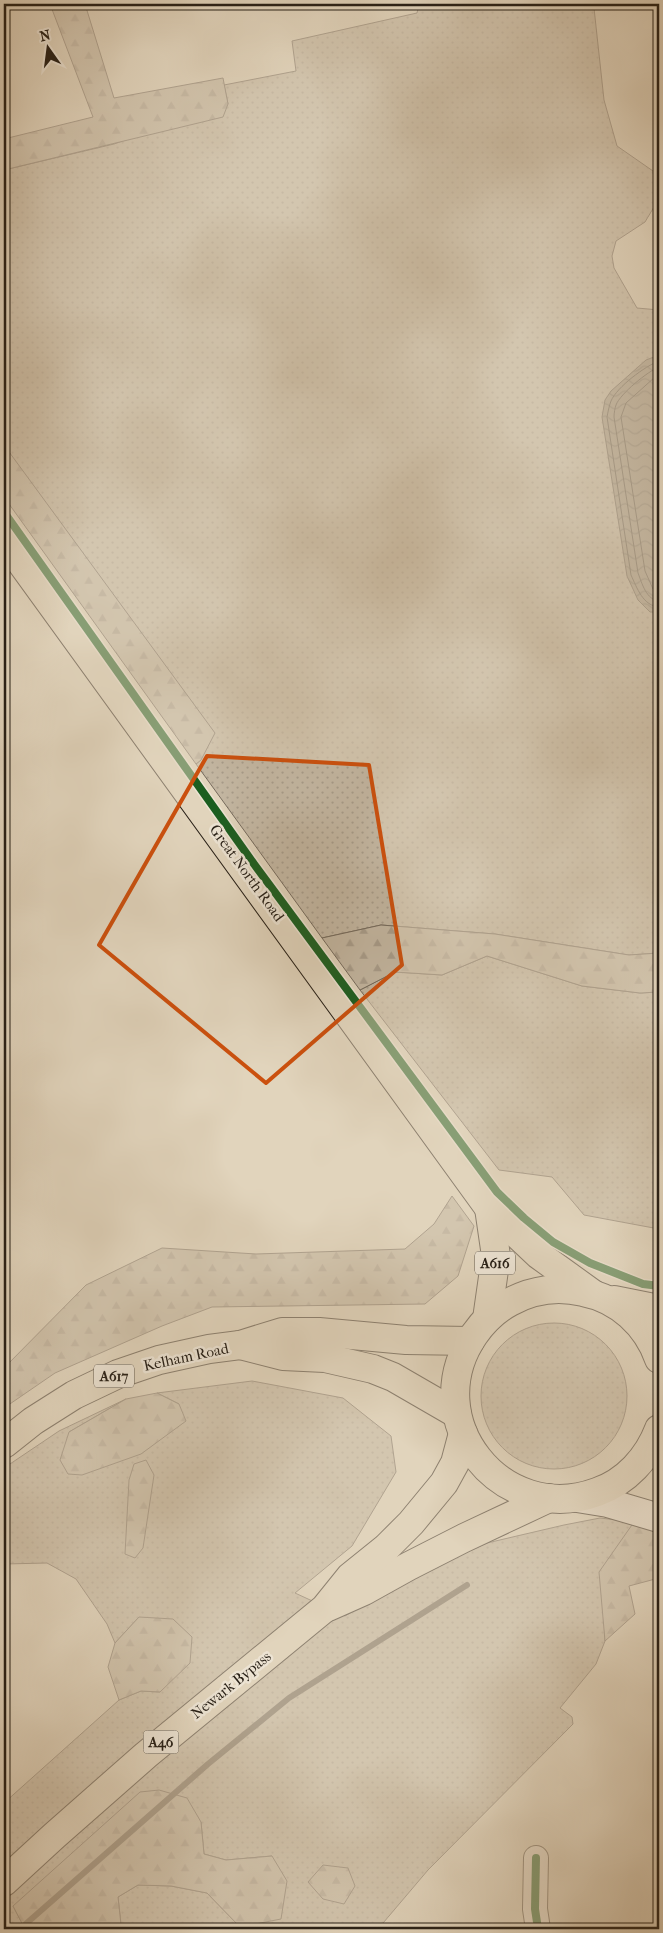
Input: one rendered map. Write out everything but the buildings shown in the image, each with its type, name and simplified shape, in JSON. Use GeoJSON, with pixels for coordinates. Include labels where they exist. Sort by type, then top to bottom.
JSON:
{"type":"FeatureCollection","features":[{"type":"Feature","properties":{"kind":"main road","name":"Great North Road"},"geometry":{"type":"LineString","coordinates":[[4,539],[489,1208],[539,1255],[598,1296],[622,1309],[639,1324],[652,1342],[659,1359]]}},
{"type":"Feature","properties":{"kind":"main road","name":"Great North Road"},"geometry":{"type":"LineString","coordinates":[[487,1319],[496,1256],[489,1208]]}},
{"type":"Feature","properties":{"kind":"main road"},"geometry":{"type":"LineString","coordinates":[[659,1309],[559,1289],[536,1292],[505,1305],[487,1319],[470,1341],[456,1376],[455,1395],[460,1423],[477,1458],[497,1478],[521,1492],[549,1498],[577,1498],[608,1503],[659,1518]]}},
{"type":"Feature","properties":{"kind":"main road","name":"Kelham Road"},"geometry":{"type":"LineString","coordinates":[[4,1444],[33,1421],[74,1395],[118,1374],[160,1360],[210,1349],[240,1346],[282,1332],[319,1332],[406,1340],[470,1341]]}},
{"type":"Feature","properties":{"kind":"main road","name":"Kelham Road"},"geometry":{"type":"LineString","coordinates":[[240,1346],[283,1356],[325,1358],[373,1369],[393,1377],[460,1423]]}},
{"type":"Feature","properties":{"kind":"main road","name":"Newark Bypass"},"geometry":{"type":"LineString","coordinates":[[4,1882],[146,1755],[325,1608],[350,1577],[386,1548],[411,1523],[444,1483],[455,1463],[460,1423]]}},
{"type":"Feature","properties":{"kind":"main road"},"geometry":{"type":"LineString","coordinates":[[577,1498],[598,1492],[627,1476],[649,1451],[659,1429]]}},
{"type":"Feature","properties":{"kind":"main road","name":"Newark Bypass"},"geometry":{"type":"LineString","coordinates":[[325,1608],[364,1591],[456,1542],[549,1498]]}},
{"type":"Feature","properties":{"kind":"street"},"geometry":{"type":"LineString","coordinates":[[536,1858],[538,1929]]}},
{"type":"Feature","properties":{"kind":"highlighted area"},"geometry":{"type":"Polygon","coordinates":[[[207,756],[369,765],[402,965],[266,1083],[99,945],[207,756]]]}},
{"type":"Feature","properties":{"kind":"green space"},"geometry":{"type":"Polygon","coordinates":[[[50,4],[85,4],[114,98],[223,78],[228,104],[223,117],[4,170],[4,139],[93,117],[50,4]]]}},
{"type":"Feature","properties":{"kind":"green space"},"geometry":{"type":"Polygon","coordinates":[[[419,4],[595,4],[604,100],[617,146],[653,171],[657,202],[645,222],[616,241],[612,256],[614,268],[637,308],[659,310],[659,953],[629,955],[495,934],[381,925],[322,938],[196,764],[201,760],[4,445],[4,170],[114,144],[228,104],[224,85],[296,71],[292,41],[417,13],[419,4]]]}},
{"type":"Feature","properties":{"kind":"green space"},"geometry":{"type":"Polygon","coordinates":[[[4,445],[215,733],[201,760],[196,764],[4,497],[4,445]]]}},
{"type":"Feature","properties":{"kind":"green space"},"geometry":{"type":"Polygon","coordinates":[[[381,925],[495,934],[629,955],[659,953],[659,992],[640,993],[582,986],[487,956],[442,975],[395,972],[360,990],[322,938],[381,925]]]}},
{"type":"Feature","properties":{"kind":"green space"},"geometry":{"type":"Polygon","coordinates":[[[487,956],[582,986],[640,993],[659,992],[659,1229],[584,1215],[552,1177],[499,1170],[360,990],[395,972],[442,975],[487,956]]]}},
{"type":"Feature","properties":{"kind":"green space"},"geometry":{"type":"Polygon","coordinates":[[[452,1196],[474,1226],[458,1276],[425,1304],[212,1307],[162,1326],[55,1373],[4,1408],[4,1368],[86,1285],[162,1248],[256,1254],[405,1249],[434,1224],[452,1196]]]}},
{"type":"Feature","properties":{"kind":"green space"},"geometry":{"type":"Polygon","coordinates":[[[554,1323],[582,1328],[606,1344],[622,1368],[627,1396],[622,1424],[606,1448],[582,1464],[554,1469],[526,1464],[502,1448],[486,1424],[481,1396],[486,1368],[502,1344],[526,1328],[554,1323]]]}},
{"type":"Feature","properties":{"kind":"green space"},"geometry":{"type":"Polygon","coordinates":[[[252,1381],[343,1398],[391,1436],[396,1472],[352,1546],[295,1593],[345,1616],[406,1580],[487,1543],[600,1518],[634,1522],[604,1613],[605,1641],[596,1664],[560,1708],[572,1717],[573,1724],[428,1870],[378,1929],[116,1929],[121,1924],[118,1897],[138,1885],[171,1886],[207,1893],[240,1927],[272,1856],[226,1860],[204,1854],[201,1822],[13,1906],[25,1929],[4,1929],[4,1803],[119,1700],[141,1691],[160,1692],[139,1617],[115,1643],[107,1624],[76,1579],[47,1563],[4,1564],[4,1468],[59,1431],[126,1399],[69,1432],[179,1404],[157,1393],[252,1381]]]}},
{"type":"Feature","properties":{"kind":"green space"},"geometry":{"type":"Polygon","coordinates":[[[157,1393],[179,1404],[186,1421],[141,1454],[82,1475],[68,1474],[60,1460],[69,1432],[126,1399],[157,1393]]]}},
{"type":"Feature","properties":{"kind":"green space"},"geometry":{"type":"Polygon","coordinates":[[[146,1460],[154,1475],[143,1548],[135,1558],[125,1554],[129,1480],[134,1464],[146,1460]]]}},
{"type":"Feature","properties":{"kind":"green space"},"geometry":{"type":"Polygon","coordinates":[[[634,1522],[659,1533],[659,1578],[629,1586],[635,1614],[605,1641],[599,1572],[634,1522]]]}},
{"type":"Feature","properties":{"kind":"green space"},"geometry":{"type":"Polygon","coordinates":[[[139,1617],[173,1619],[192,1637],[190,1663],[160,1692],[141,1691],[119,1700],[108,1667],[115,1643],[139,1617]]]}},
{"type":"Feature","properties":{"kind":"green space"},"geometry":{"type":"Polygon","coordinates":[[[159,1790],[187,1798],[201,1822],[204,1854],[226,1860],[272,1856],[287,1881],[281,1919],[240,1927],[207,1893],[171,1886],[138,1885],[118,1897],[121,1925],[116,1929],[25,1929],[13,1906],[140,1792],[159,1790]]]}},
{"type":"Feature","properties":{"kind":"green space"},"geometry":{"type":"Polygon","coordinates":[[[323,1865],[348,1868],[355,1886],[344,1904],[323,1899],[308,1882],[323,1865]]]}},
{"type":"Feature","properties":{"kind":"water"},"geometry":{"type":"Polygon","coordinates":[[[659,355],[659,612],[650,612],[638,600],[627,576],[602,417],[605,400],[611,391],[646,360],[659,355]]]}},
{"type":"Feature","properties":{"kind":"waterway"},"geometry":{"type":"LineString","coordinates":[[20,1929],[208,1764],[289,1698],[467,1585]]}},
{"type":"Feature","properties":{"kind":"cycle path"},"geometry":{"type":"LineString","coordinates":[[4,512],[254,864],[497,1192],[553,1242],[590,1263],[643,1284],[659,1286]]}},
{"type":"Feature","properties":{"kind":"cycle path"},"geometry":{"type":"LineString","coordinates":[[536,1858],[535,1909],[538,1929]]}}]}
